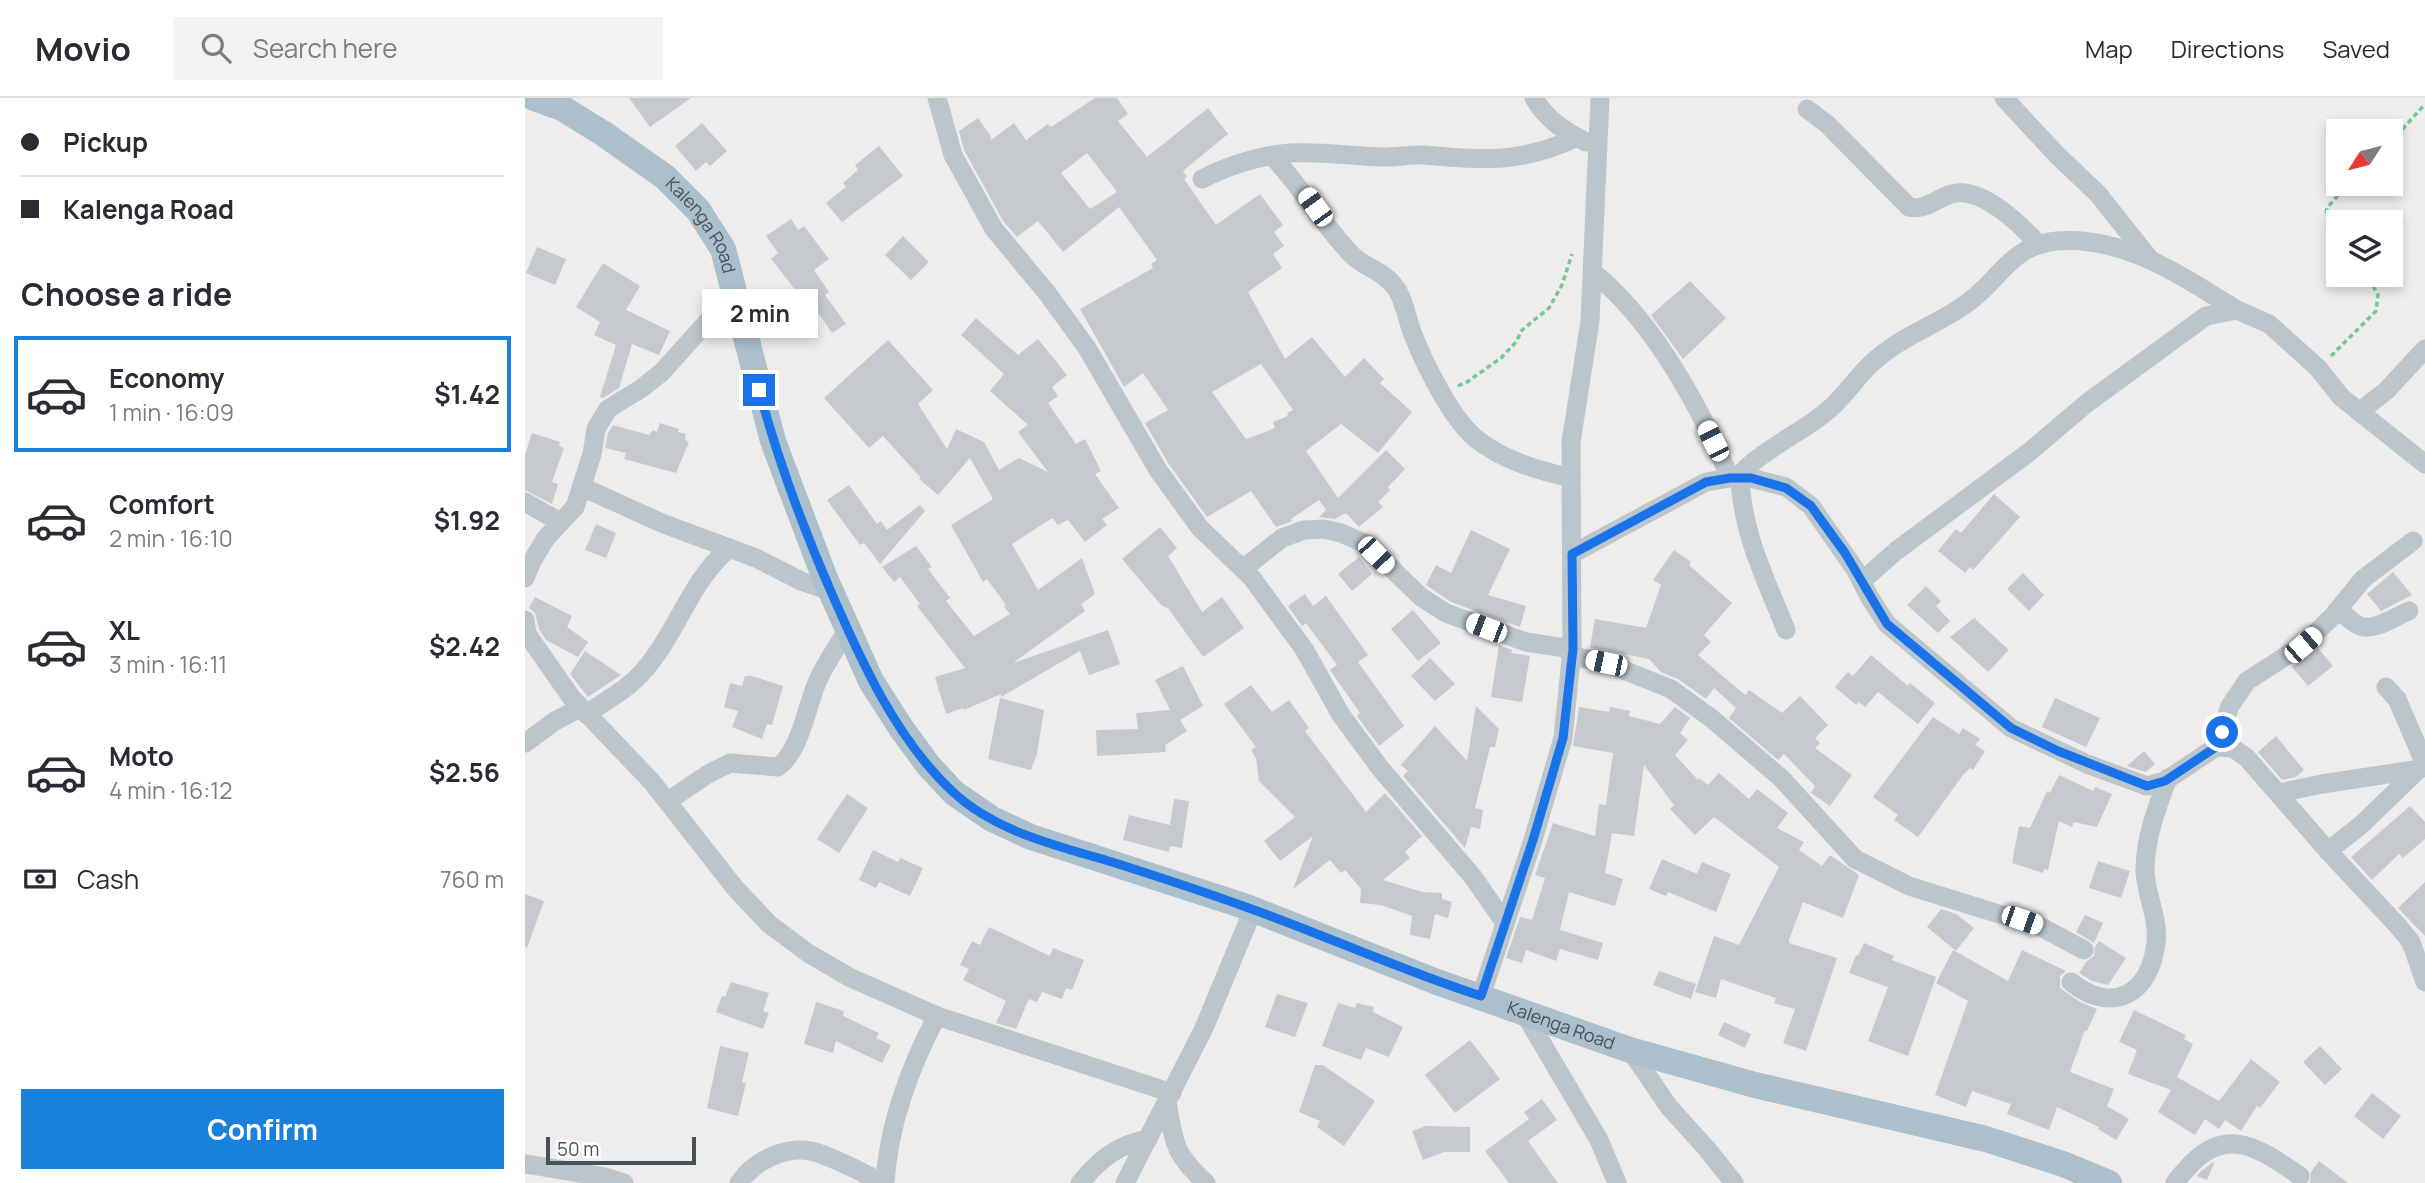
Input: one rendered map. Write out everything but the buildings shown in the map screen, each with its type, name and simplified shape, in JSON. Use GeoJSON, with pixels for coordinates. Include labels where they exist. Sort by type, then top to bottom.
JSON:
{"type":"FeatureCollection","features":[{"type":"Feature","properties":{"kind":"main road","name":"Kalenga Road"},"geometry":{"type":"LineString","coordinates":[[534,98],[566,103],[665,177],[698,210],[723,249],[773,441],[830,591],[871,681],[928,765],[954,793],[992,819],[1031,837],[1253,909],[1437,982],[1630,1050],[1755,1085],[1986,1139],[2063,1164],[2109,1183]]}},
{"type":"Feature","properties":{"kind":"street"},"geometry":{"type":"LineString","coordinates":[[937,98],[953,155],[994,229],[1048,293],[1087,348],[1158,470],[1201,528],[1252,578],[1304,649],[1341,715],[1372,757],[1473,877],[1505,923]]}},
{"type":"Feature","properties":{"kind":"street"},"geometry":{"type":"LineString","coordinates":[[1534,98],[1541,111],[1567,132],[1598,150]]}},
{"type":"Feature","properties":{"kind":"street"},"geometry":{"type":"LineString","coordinates":[[1481,996],[1563,738],[1572,653],[1571,442],[1590,321],[1600,98]]}},
{"type":"Feature","properties":{"kind":"street"},"geometry":{"type":"LineString","coordinates":[[2004,98],[2098,194],[2151,260]]}},
{"type":"Feature","properties":{"kind":"street"},"geometry":{"type":"LineString","coordinates":[[1807,109],[1827,124],[1909,207],[1914,209],[1928,205],[1953,194],[1971,194],[2002,210],[2039,245]]}},
{"type":"Feature","properties":{"kind":"street"},"geometry":{"type":"LineString","coordinates":[[1202,179],[1218,171],[1289,153],[1493,159],[1530,155],[1577,137]]}},
{"type":"Feature","properties":{"kind":"street"},"geometry":{"type":"LineString","coordinates":[[1272,156],[1294,178],[1354,257],[1387,278],[1397,289],[1413,336],[1458,419],[1474,436],[1500,454],[1536,470],[1571,478]]}},
{"type":"Feature","properties":{"kind":"street"},"geometry":{"type":"LineString","coordinates":[[1736,478],[1752,463],[1829,411],[1881,355],[1915,332],[1964,306],[2020,253],[2039,245],[2057,242],[2101,243],[2133,251],[2237,310],[2269,324],[2318,369],[2341,397],[2425,464]]}},
{"type":"Feature","properties":{"kind":"street"},"geometry":{"type":"LineString","coordinates":[[1593,272],[1617,292],[1670,363],[1736,478],[1751,544],[1786,630]]}},
{"type":"Feature","properties":{"kind":"street"},"geometry":{"type":"LineString","coordinates":[[525,578],[546,538],[575,507],[592,454],[596,429],[608,409],[662,372],[734,292]]}},
{"type":"Feature","properties":{"kind":"street"},"geometry":{"type":"LineString","coordinates":[[1862,581],[1896,551],[2028,453],[2087,403],[2178,335],[2206,316],[2237,310]]}},
{"type":"Feature","properties":{"kind":"street"},"geometry":{"type":"LineString","coordinates":[[2359,412],[2386,391],[2425,349]]}},
{"type":"Feature","properties":{"kind":"street"},"geometry":{"type":"LineString","coordinates":[[1572,554],[1706,482],[1751,478],[1786,488],[1811,506],[1834,536],[1887,624],[2011,728],[2068,755],[2147,786],[2168,778],[2216,747],[2233,748],[2248,758],[2421,954],[2425,982]]}},
{"type":"Feature","properties":{"kind":"street"},"geometry":{"type":"LineString","coordinates":[[582,487],[664,524],[756,558],[801,581],[830,591]]}},
{"type":"Feature","properties":{"kind":"street"},"geometry":{"type":"LineString","coordinates":[[525,502],[560,522]]}},
{"type":"Feature","properties":{"kind":"street"},"geometry":{"type":"LineString","coordinates":[[1243,569],[1282,538],[1304,530],[1324,529],[1366,544],[1421,597],[1446,613],[1526,642],[1606,663],[1671,689],[1711,718],[1781,778],[1855,859],[1909,886],[2041,927],[2084,950]]}},
{"type":"Feature","properties":{"kind":"street"},"geometry":{"type":"LineString","coordinates":[[2216,747],[2230,706],[2247,681],[2303,645],[2336,612],[2363,579],[2413,541]]}},
{"type":"Feature","properties":{"kind":"street"},"geometry":{"type":"LineString","coordinates":[[525,743],[555,721],[583,711],[628,686],[646,668],[662,645],[710,564],[729,548]]}},
{"type":"Feature","properties":{"kind":"street"},"geometry":{"type":"LineString","coordinates":[[2336,612],[2348,616],[2359,626],[2371,628],[2409,611]]}},
{"type":"Feature","properties":{"kind":"street"},"geometry":{"type":"LineString","coordinates":[[525,621],[527,634],[556,678],[583,711],[652,782],[735,888],[769,924],[808,953],[849,977],[937,1016],[1169,1097]]}},
{"type":"Feature","properties":{"kind":"street"},"geometry":{"type":"LineString","coordinates":[[668,801],[708,774],[730,763],[778,767],[787,760],[795,746],[819,678],[848,630]]}},
{"type":"Feature","properties":{"kind":"street"},"geometry":{"type":"LineString","coordinates":[[2386,687],[2397,699],[2423,766]]}},
{"type":"Feature","properties":{"kind":"street"},"geometry":{"type":"LineString","coordinates":[[2279,793],[2423,766]]}},
{"type":"Feature","properties":{"kind":"street"},"geometry":{"type":"LineString","coordinates":[[2328,851],[2361,825],[2423,766]]}},
{"type":"Feature","properties":{"kind":"street"},"geometry":{"type":"LineString","coordinates":[[2071,982],[2095,996],[2114,999],[2128,996],[2135,991],[2145,975],[2156,941],[2155,921],[2144,870],[2147,841],[2168,778]]}},
{"type":"Feature","properties":{"kind":"street"},"geometry":{"type":"LineString","coordinates":[[1125,1183],[1204,1028],[1253,909]]}},
{"type":"Feature","properties":{"kind":"street"},"geometry":{"type":"LineString","coordinates":[[1523,1011],[1599,1140],[1617,1183]]}},
{"type":"Feature","properties":{"kind":"street"},"geometry":{"type":"LineString","coordinates":[[739,1183],[745,1174],[761,1161],[788,1152],[813,1151],[885,1183],[891,1132],[926,1037],[937,1016]]}},
{"type":"Feature","properties":{"kind":"street"},"geometry":{"type":"LineString","coordinates":[[1630,1050],[1669,1107],[1731,1182]]}},
{"type":"Feature","properties":{"kind":"street"},"geometry":{"type":"LineString","coordinates":[[1169,1097],[1178,1152],[1206,1183]]}},
{"type":"Feature","properties":{"kind":"street"},"geometry":{"type":"LineString","coordinates":[[1080,1183],[1109,1153],[1133,1142],[1148,1139]]}},
{"type":"Feature","properties":{"kind":"street"},"geometry":{"type":"LineString","coordinates":[[2175,1183],[2197,1158],[2212,1147],[2226,1142],[2249,1147],[2273,1158],[2300,1176]]}},
{"type":"Feature","properties":{"kind":"street"},"geometry":{"type":"LineString","coordinates":[[525,1164],[604,1177],[624,1183]]}},
{"type":"Feature","properties":{"kind":"path"},"geometry":{"type":"LineString","coordinates":[[2403,129],[2425,104]]}},
{"type":"Feature","properties":{"kind":"path"},"geometry":{"type":"LineString","coordinates":[[2327,210],[2338,196]]}},
{"type":"Feature","properties":{"kind":"path"},"geometry":{"type":"LineString","coordinates":[[1443,393],[1467,382],[1501,358],[1516,342],[1522,330],[1549,308],[1562,285],[1575,248],[1595,231]]}},
{"type":"Feature","properties":{"kind":"path"},"geometry":{"type":"LineString","coordinates":[[2318,369],[2376,312],[2378,295],[2374,287]]}},
{"type":"Feature","properties":{"kind":"route"},"geometry":{"type":"LineString","coordinates":[[759,390],[773,441],[810,543],[871,681],[928,765],[954,793],[992,819],[1031,837],[1244,906],[1437,982],[1481,996],[1533,840],[1563,738],[1573,649],[1572,554],[1706,482],[1751,478],[1786,488],[1811,506],[1845,553],[1887,624],[2011,728],[2058,751],[2147,786],[2165,781],[2216,747],[2222,732]]}}]}
